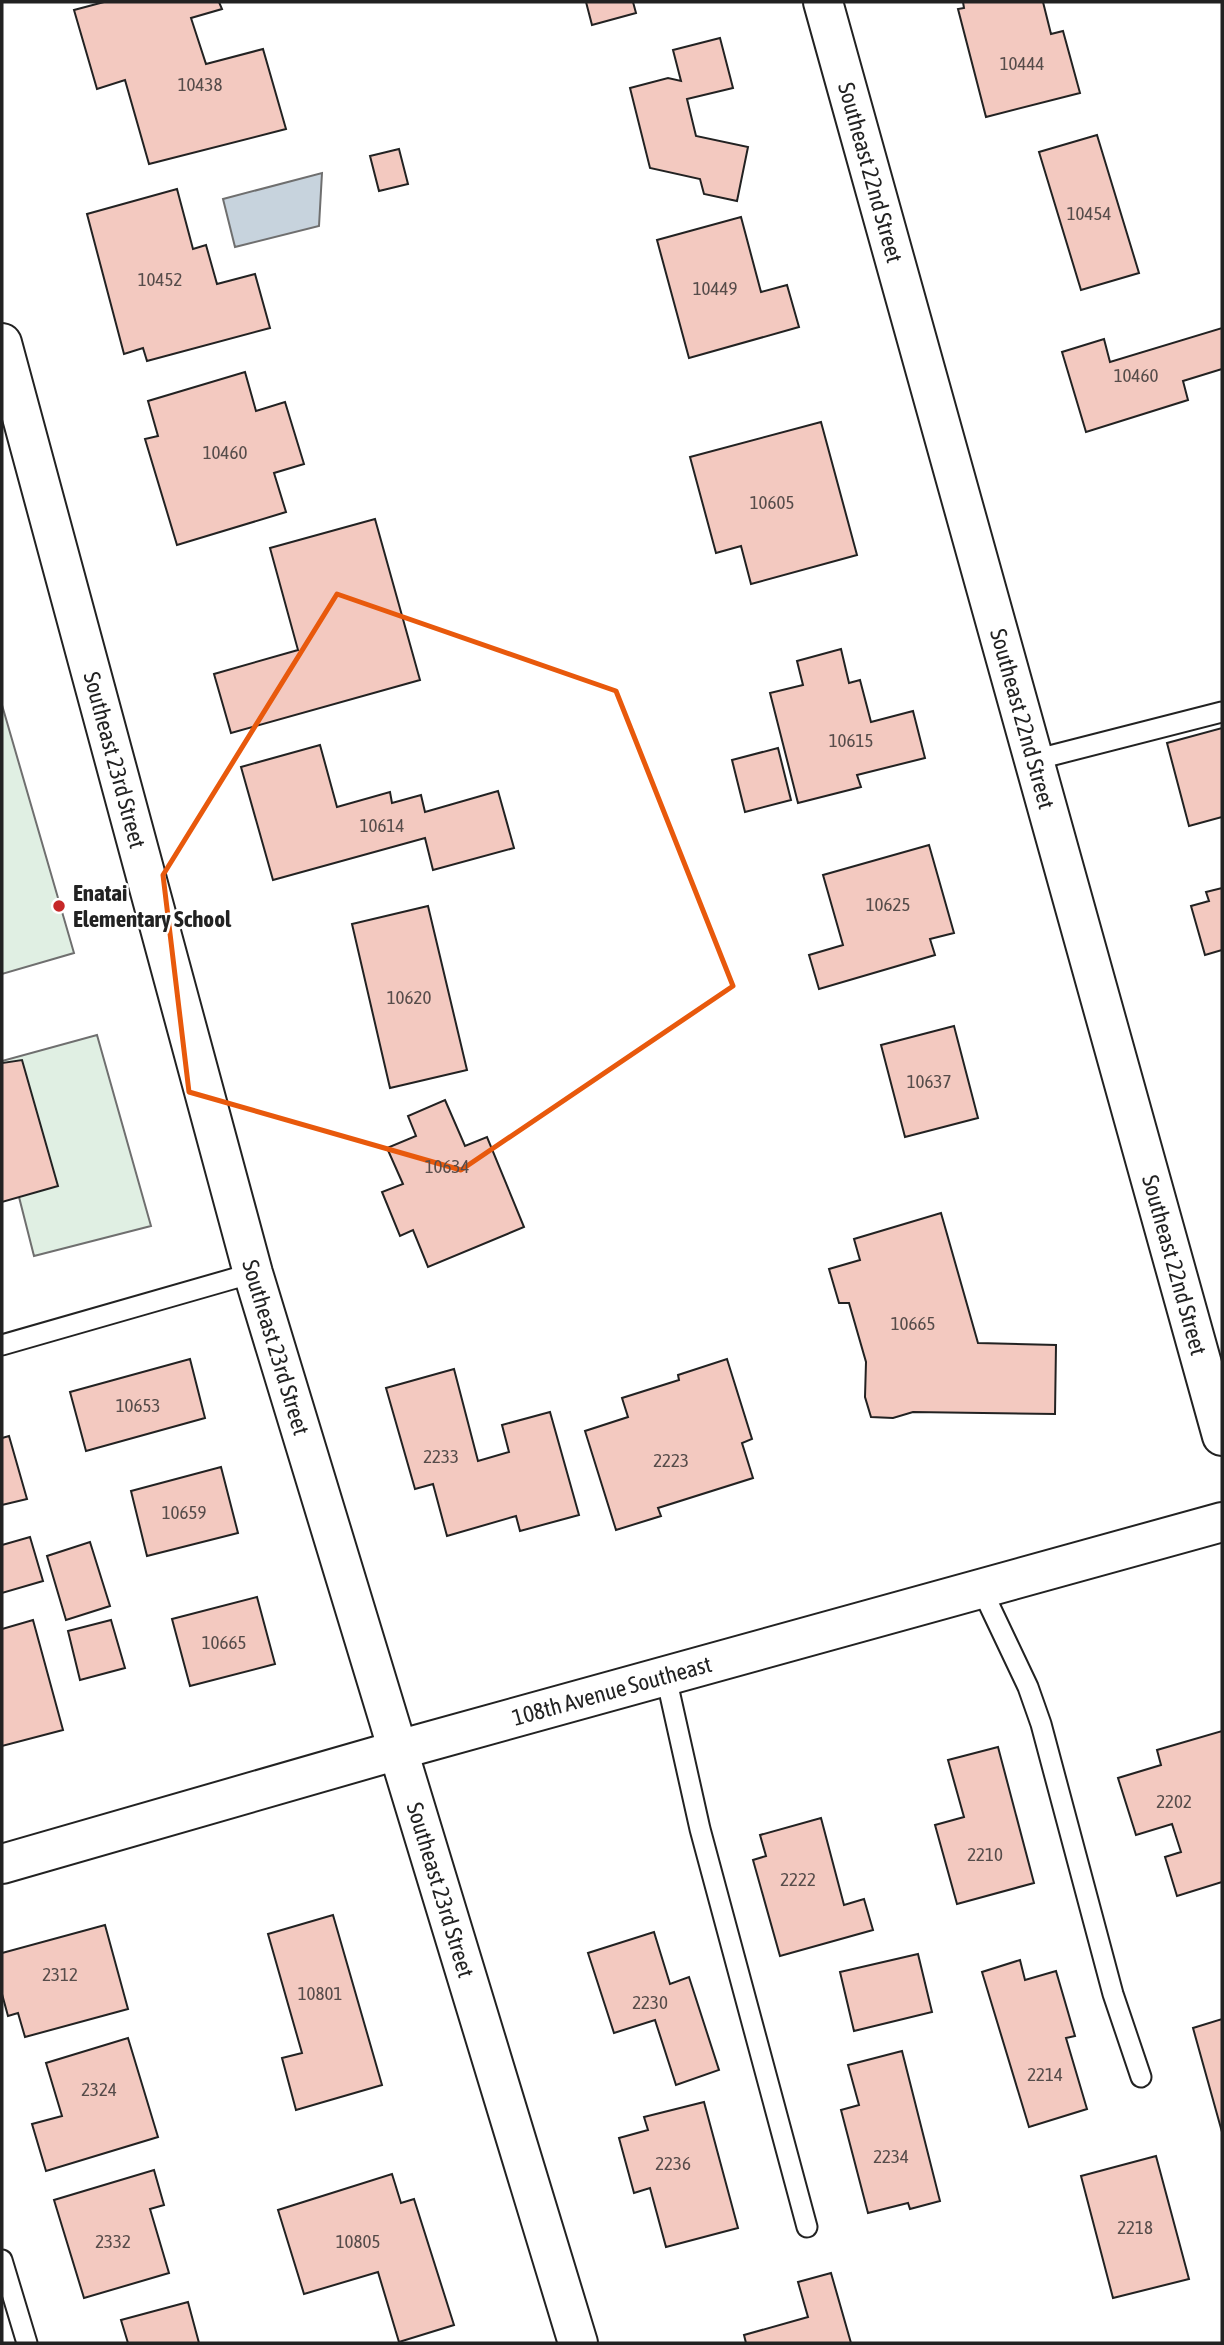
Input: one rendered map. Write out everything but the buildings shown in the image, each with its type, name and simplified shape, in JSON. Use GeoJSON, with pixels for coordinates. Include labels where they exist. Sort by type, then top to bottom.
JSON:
{"type":"FeatureCollection","features":[{"type":"Feature","properties":{"kind":"street","name":"Southeast 22nd Street"},"geometry":{"type":"LineString","coordinates":[[823,2],[1222,1436]]}},
{"type":"Feature","properties":{"kind":"street","name":"Southeast 23rd Street"},"geometry":{"type":"LineString","coordinates":[[2,343],[253,1273],[578,2343]]}},
{"type":"Feature","properties":{"kind":"street","name":"108th Avenue Southeast"},"geometry":{"type":"LineString","coordinates":[[2,1864],[398,1750],[1222,1522]]}},
{"type":"Feature","properties":{"kind":"lane"},"geometry":{"type":"LineString","coordinates":[[1034,760],[1222,712]]}},
{"type":"Feature","properties":{"kind":"lane"},"geometry":{"type":"LineString","coordinates":[[2,1345],[253,1273]]}},
{"type":"Feature","properties":{"kind":"lane"},"geometry":{"type":"LineString","coordinates":[[982,1590],[1028,1688],[1041,1724],[1113,1994],[1141,2077]]}},
{"type":"Feature","properties":{"kind":"lane"},"geometry":{"type":"LineString","coordinates":[[666,1676],[700,1829],[807,2227]]}},
{"type":"Feature","properties":{"kind":"lane"},"geometry":{"type":"LineString","coordinates":[[2,2260],[27,2343]]}},
{"type":"Feature","properties":{"kind":"highlighted area"},"geometry":{"type":"Polygon","coordinates":[[[337,594],[616,691],[733,986],[461,1170],[189,1092],[163,875],[337,594]]]}},
{"type":"Feature","properties":{"kind":"green space"},"geometry":{"type":"Polygon","coordinates":[[[2,705],[74,953],[2,974],[2,705]]]}},
{"type":"Feature","properties":{"kind":"green space"},"geometry":{"type":"Polygon","coordinates":[[[97,1035],[151,1226],[34,1256],[2,1130],[2,1061],[97,1035]]]}},
{"type":"Feature","properties":{"kind":"shaded area"},"geometry":{"type":"Polygon","coordinates":[[[322,173],[319,226],[235,247],[223,199],[322,173]]]}},
{"type":"Feature","properties":{"kind":"place","name":"Enatai Elementary School"},"geometry":{"type":"Point","coordinates":[59,906]}}]}
